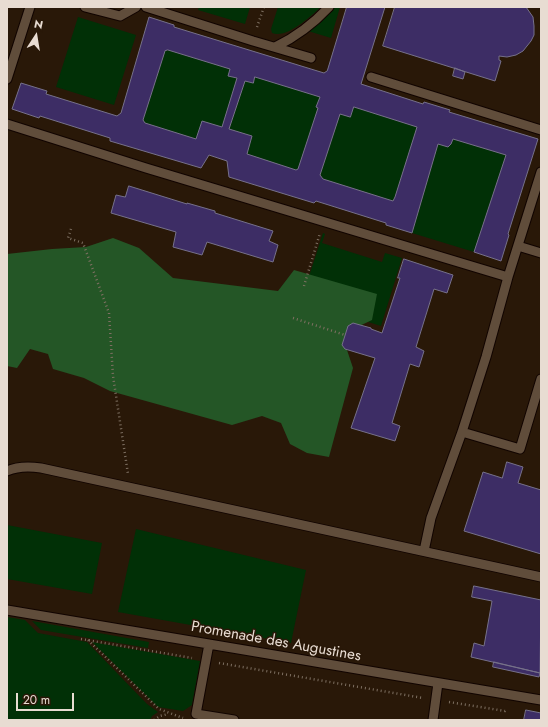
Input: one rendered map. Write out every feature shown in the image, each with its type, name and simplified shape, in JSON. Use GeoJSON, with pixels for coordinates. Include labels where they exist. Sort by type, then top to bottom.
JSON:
{"type":"FeatureCollection","features":[{"type":"Feature","properties":{"kind":"lane"},"geometry":{"type":"LineString","coordinates":[[7,79],[30,7]]}},
{"type":"Feature","properties":{"kind":"lane"},"geometry":{"type":"LineString","coordinates":[[85,7],[120,16],[136,7]]}},
{"type":"Feature","properties":{"kind":"lane"},"geometry":{"type":"LineString","coordinates":[[146,7],[311,58]]}},
{"type":"Feature","properties":{"kind":"lane"},"geometry":{"type":"LineString","coordinates":[[275,47],[289,41],[315,22],[329,7]]}},
{"type":"Feature","properties":{"kind":"lane"},"geometry":{"type":"LineString","coordinates":[[371,77],[541,130]]}},
{"type":"Feature","properties":{"kind":"lane"},"geometry":{"type":"LineString","coordinates":[[7,124],[146,168],[508,277]]}},
{"type":"Feature","properties":{"kind":"lane"},"geometry":{"type":"LineString","coordinates":[[424,551],[431,518],[462,432],[486,357],[508,277],[541,172]]}},
{"type":"Feature","properties":{"kind":"lane"},"geometry":{"type":"LineString","coordinates":[[518,246],[541,253]]}},
{"type":"Feature","properties":{"kind":"lane"},"geometry":{"type":"LineString","coordinates":[[462,432],[520,449],[541,379]]}},
{"type":"Feature","properties":{"kind":"lane"},"geometry":{"type":"LineString","coordinates":[[7,471],[15,468],[30,467],[126,486],[541,577]]}},
{"type":"Feature","properties":{"kind":"lane","name":"Promenade des Augustines"},"geometry":{"type":"LineString","coordinates":[[7,610],[541,700]]}},
{"type":"Feature","properties":{"kind":"lane"},"geometry":{"type":"LineString","coordinates":[[208,644],[196,714],[234,720]]}},
{"type":"Feature","properties":{"kind":"lane"},"geometry":{"type":"LineString","coordinates":[[433,720],[438,683]]}},
{"type":"Feature","properties":{"kind":"path"},"geometry":{"type":"LineString","coordinates":[[253,41],[264,7]]}},
{"type":"Feature","properties":{"kind":"path"},"geometry":{"type":"LineString","coordinates":[[304,286],[323,222]]}},
{"type":"Feature","properties":{"kind":"path"},"geometry":{"type":"LineString","coordinates":[[71,229],[68,238],[83,243],[109,313],[113,376],[129,472],[126,486]]}},
{"type":"Feature","properties":{"kind":"path"},"geometry":{"type":"LineString","coordinates":[[293,318],[345,335]]}},
{"type":"Feature","properties":{"kind":"path"},"geometry":{"type":"LineString","coordinates":[[74,637],[206,661],[505,711],[520,697]]}},
{"type":"Feature","properties":{"kind":"path"},"geometry":{"type":"LineString","coordinates":[[88,640],[159,709],[169,714],[186,719]]}},
{"type":"Feature","properties":{"kind":"path"},"geometry":{"type":"LineString","coordinates":[[154,720],[160,716],[169,714]]}},
{"type":"Feature","properties":{"kind":"green space"},"geometry":{"type":"Polygon","coordinates":[[[199,7],[250,7],[245,24],[198,10],[199,7]]]}},
{"type":"Feature","properties":{"kind":"green space"},"geometry":{"type":"Polygon","coordinates":[[[278,7],[321,7],[298,26],[285,33],[278,34],[272,33],[271,29],[278,7]]]}},
{"type":"Feature","properties":{"kind":"green space"},"geometry":{"type":"Polygon","coordinates":[[[333,7],[340,7],[331,38],[308,31],[319,24],[333,7]]]}},
{"type":"Feature","properties":{"kind":"green space"},"geometry":{"type":"Polygon","coordinates":[[[78,17],[136,35],[114,105],[56,87],[78,17]]]}},
{"type":"Feature","properties":{"kind":"green space"},"geometry":{"type":"Polygon","coordinates":[[[168,50],[230,69],[229,76],[237,78],[222,127],[196,139],[145,123],[143,120],[165,51],[168,50]]]}},
{"type":"Feature","properties":{"kind":"green space"},"geometry":{"type":"Polygon","coordinates":[[[255,77],[320,97],[316,107],[318,108],[298,169],[296,170],[247,154],[252,136],[229,129],[245,81],[253,83],[255,77]]]}},
{"type":"Feature","properties":{"kind":"green space"},"geometry":{"type":"Polygon","coordinates":[[[354,107],[417,127],[393,201],[323,179],[320,175],[340,114],[350,116],[354,107]]]}},
{"type":"Feature","properties":{"kind":"green space"},"geometry":{"type":"Polygon","coordinates":[[[453,139],[506,155],[474,252],[412,233],[438,144],[448,147],[453,139]]]}},
{"type":"Feature","properties":{"kind":"green space"},"geometry":{"type":"Polygon","coordinates":[[[323,233],[325,234],[322,243],[382,262],[385,253],[402,258],[381,326],[301,301],[323,233]]]}},
{"type":"Feature","properties":{"kind":"green space"},"geometry":{"type":"Polygon","coordinates":[[[113,238],[139,248],[173,278],[278,291],[294,270],[377,294],[372,320],[351,330],[345,344],[353,368],[329,457],[307,453],[290,444],[281,423],[262,416],[232,425],[110,391],[84,378],[53,369],[48,354],[30,349],[17,368],[7,366],[7,254],[86,247],[113,238]]]}},
{"type":"Feature","properties":{"kind":"green space"},"geometry":{"type":"Polygon","coordinates":[[[7,525],[102,543],[92,594],[7,579],[7,525]]]}},
{"type":"Feature","properties":{"kind":"green space"},"geometry":{"type":"Polygon","coordinates":[[[136,529],[306,570],[291,643],[118,612],[136,529]]]}},
{"type":"Feature","properties":{"kind":"green space"},"geometry":{"type":"Polygon","coordinates":[[[7,617],[25,620],[38,633],[87,642],[147,704],[158,712],[152,716],[150,720],[7,720],[7,617]]]}},
{"type":"Feature","properties":{"kind":"green space"},"geometry":{"type":"Polygon","coordinates":[[[32,621],[149,642],[148,648],[41,630],[32,621]]]}},
{"type":"Feature","properties":{"kind":"green space"},"geometry":{"type":"Polygon","coordinates":[[[92,642],[200,661],[192,705],[183,711],[158,707],[92,642]]]}},
{"type":"Feature","properties":{"kind":"building"},"geometry":{"type":"Polygon","coordinates":[[[347,7],[385,7],[361,84],[423,104],[424,102],[450,110],[449,112],[538,139],[501,261],[474,252],[506,155],[453,139],[448,147],[438,144],[412,233],[386,225],[386,223],[316,201],[314,203],[229,177],[227,161],[209,155],[201,168],[110,141],[110,138],[40,116],[39,118],[12,109],[21,83],[47,91],[46,94],[117,116],[121,113],[149,17],[174,25],[174,27],[324,73],[327,71],[347,7]],[[168,50],[165,51],[143,120],[145,123],[196,139],[202,121],[222,127],[237,78],[228,76],[230,69],[168,50]],[[255,77],[253,83],[245,81],[229,129],[252,136],[247,154],[296,170],[298,169],[318,108],[316,107],[320,97],[255,77]],[[354,107],[350,117],[340,114],[320,175],[323,179],[393,201],[417,127],[354,107]]]}},
{"type":"Feature","properties":{"kind":"building"},"geometry":{"type":"Polygon","coordinates":[[[395,7],[526,7],[533,17],[534,35],[523,51],[516,55],[507,57],[499,56],[499,60],[501,61],[495,81],[383,46],[395,7]]]}},
{"type":"Feature","properties":{"kind":"building"},"geometry":{"type":"Polygon","coordinates":[[[455,68],[465,72],[463,79],[453,76],[455,68]]]}},
{"type":"Feature","properties":{"kind":"building"},"geometry":{"type":"Polygon","coordinates":[[[129,186],[215,211],[215,213],[273,231],[269,241],[278,245],[273,262],[207,242],[202,255],[173,247],[176,232],[111,213],[116,195],[125,197],[129,186]]]}},
{"type":"Feature","properties":{"kind":"building"},"geometry":{"type":"Polygon","coordinates":[[[404,259],[453,275],[447,293],[434,289],[416,347],[424,351],[419,367],[410,364],[392,423],[400,426],[395,441],[351,428],[375,358],[345,349],[342,345],[348,326],[353,323],[382,333],[400,278],[398,278],[404,259]]]}},
{"type":"Feature","properties":{"kind":"building"},"geometry":{"type":"Polygon","coordinates":[[[507,462],[523,467],[518,483],[541,490],[541,554],[464,531],[483,472],[502,478],[507,462]]]}},
{"type":"Feature","properties":{"kind":"building"},"geometry":{"type":"Polygon","coordinates":[[[474,586],[541,600],[540,673],[471,657],[474,643],[484,646],[492,601],[472,597],[474,586]]]}},
{"type":"Feature","properties":{"kind":"building"},"geometry":{"type":"Polygon","coordinates":[[[494,662],[540,673],[539,677],[493,667],[494,662]]]}},
{"type":"Feature","properties":{"kind":"building"},"geometry":{"type":"Polygon","coordinates":[[[526,710],[541,713],[541,720],[524,720],[526,710]]]}}]}
